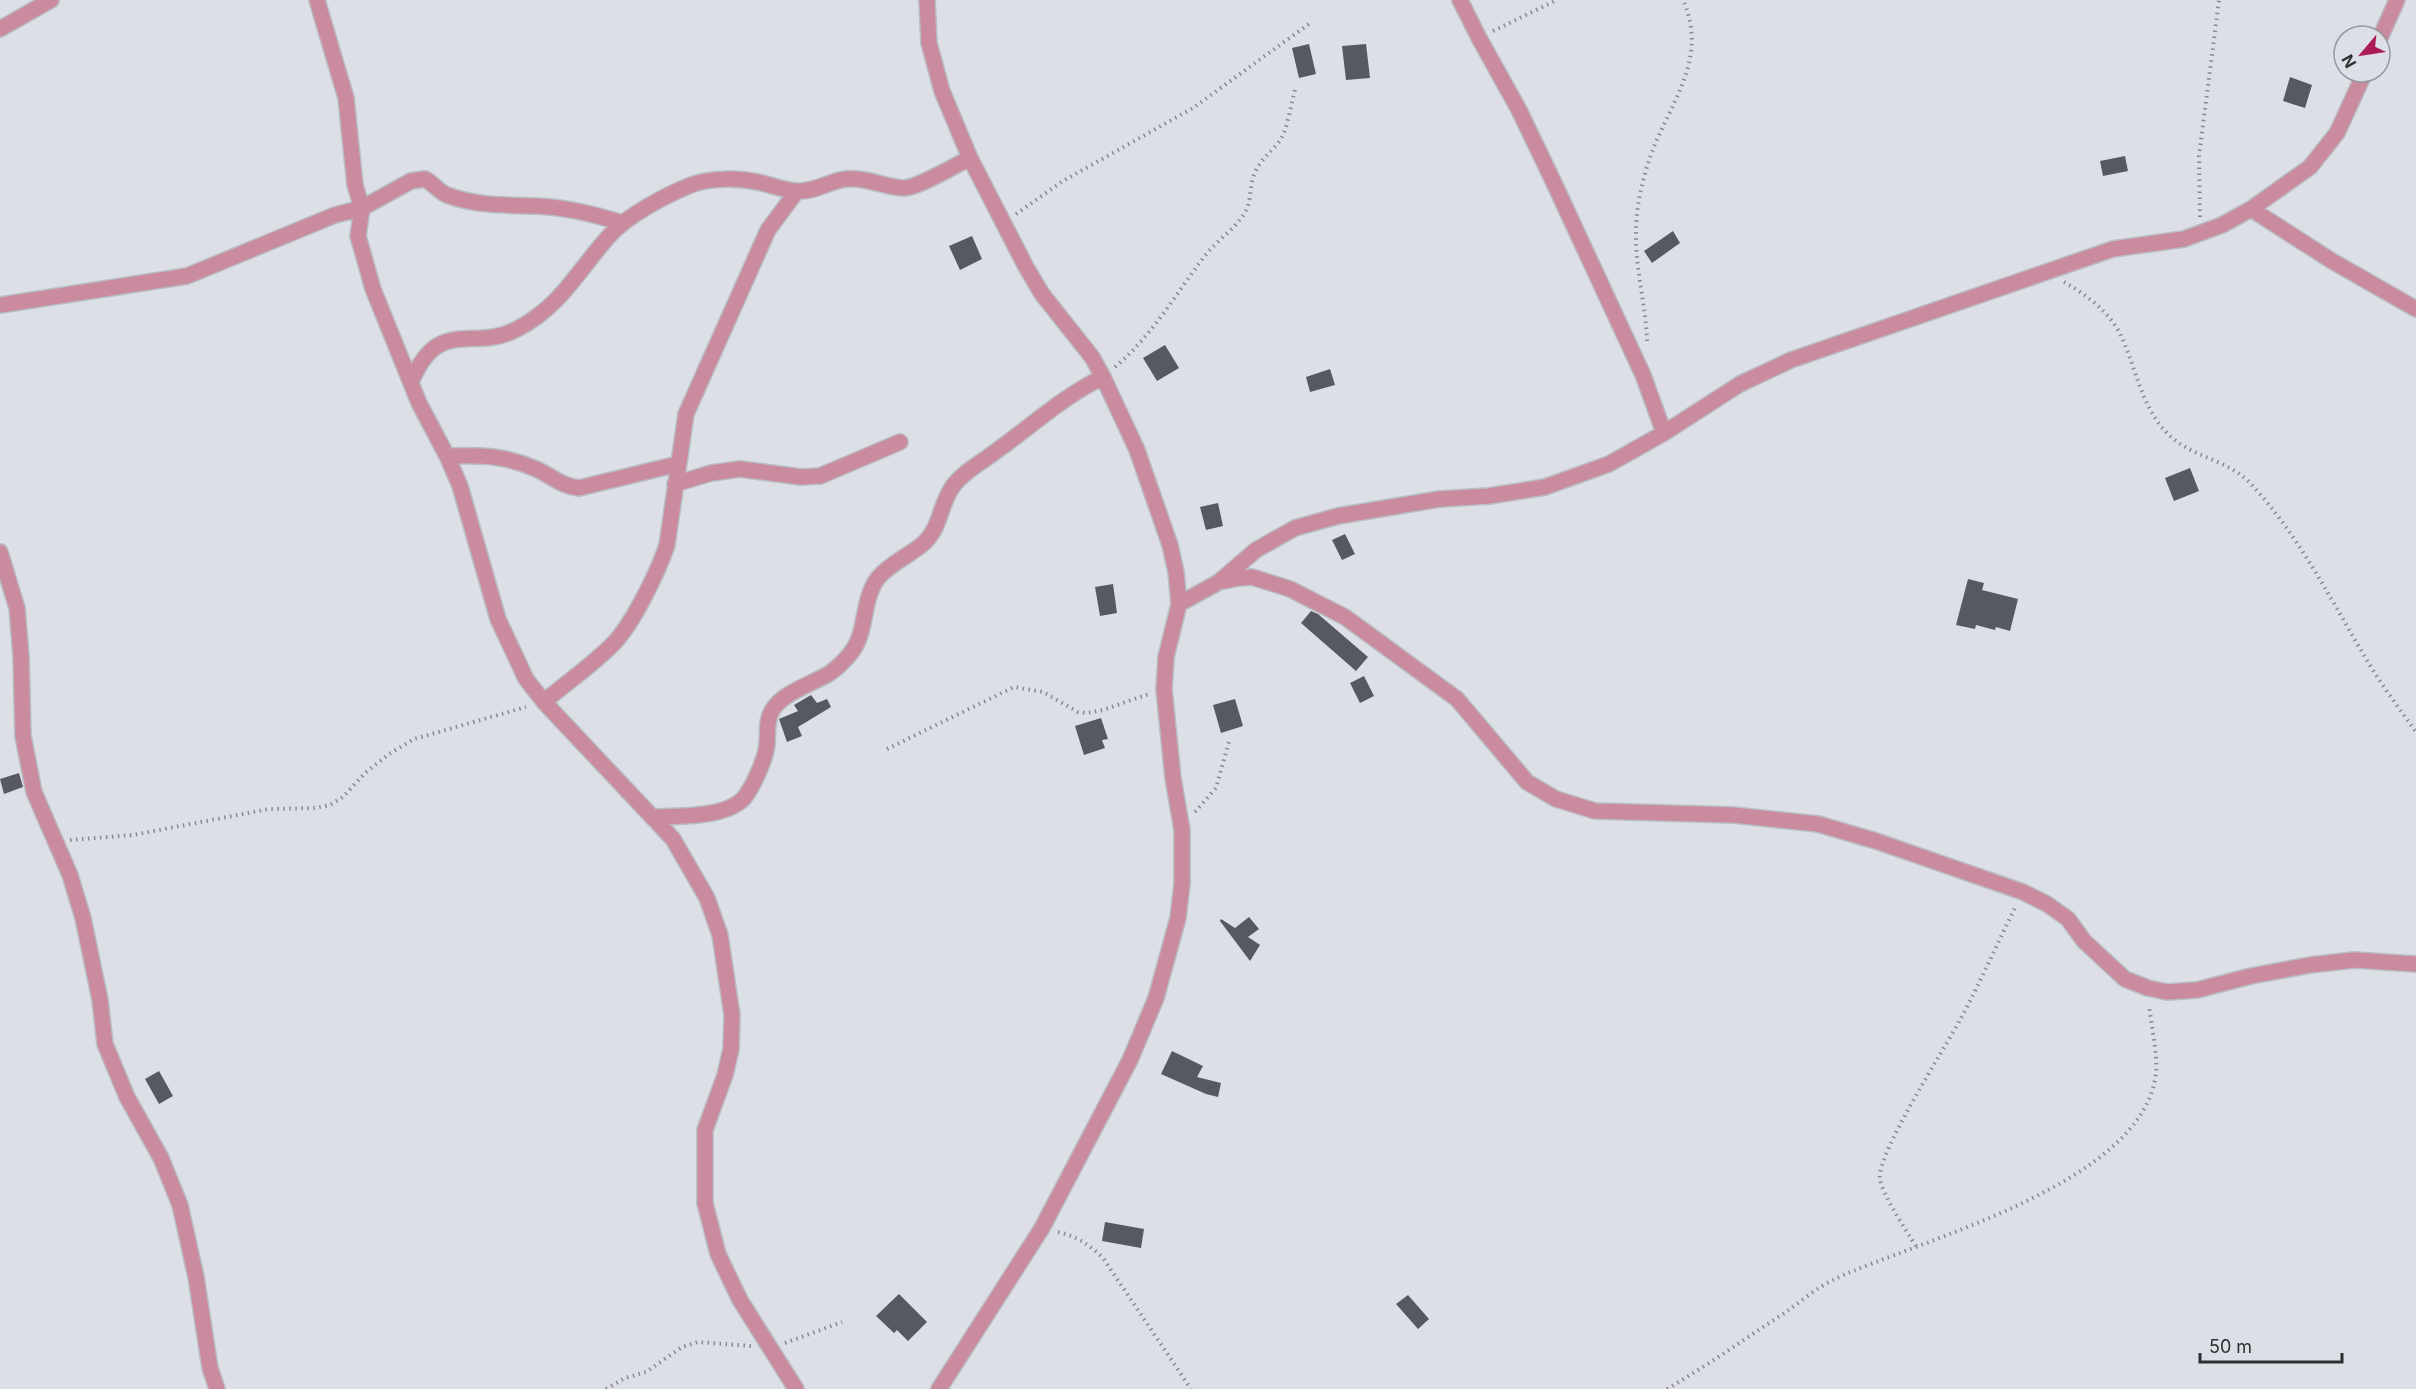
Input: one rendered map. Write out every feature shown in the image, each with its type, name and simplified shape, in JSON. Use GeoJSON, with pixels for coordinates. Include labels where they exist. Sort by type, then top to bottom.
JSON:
{"type":"FeatureCollection","features":[{"type":"Feature","properties":{"kind":"street"},"geometry":{"type":"LineString","coordinates":[[0,29],[51,0]]}},
{"type":"Feature","properties":{"kind":"street"},"geometry":{"type":"LineString","coordinates":[[317,0],[346,98],[355,185],[362,208],[357,236],[373,289],[411,382],[460,486],[498,619],[526,679],[544,702],[673,839],[693,869],[707,898],[720,935],[732,1015],[731,1049],[725,1075],[705,1130],[705,1203],[718,1254],[741,1300],[796,1389]]}},
{"type":"Feature","properties":{"kind":"street"},"geometry":{"type":"LineString","coordinates":[[927,0],[929,43],[942,91],[970,158],[1042,294],[1092,357],[1103,377],[1137,450],[1170,545],[1176,572],[1179,604],[1166,657],[1164,689],[1173,778],[1182,830],[1182,884],[1178,918],[1156,998],[1130,1060],[1042,1228],[939,1389]]}},
{"type":"Feature","properties":{"kind":"street"},"geometry":{"type":"LineString","coordinates":[[1460,0],[1519,110],[1554,183],[1643,375],[1664,433]]}},
{"type":"Feature","properties":{"kind":"street"},"geometry":{"type":"LineString","coordinates":[[2386,24],[2397,0]]}},
{"type":"Feature","properties":{"kind":"street"},"geometry":{"type":"LineString","coordinates":[[1179,604],[1219,582],[1256,550],[1295,528],[1338,516],[1372,510],[1440,499],[1489,496],[1545,487],[1609,464],[1664,433],[1740,384],[1791,360],[2114,249],[2158,244],[2200,234],[2251,209],[2310,167],[2337,133],[2359,84]]}},
{"type":"Feature","properties":{"kind":"street"},"geometry":{"type":"LineString","coordinates":[[411,382],[422,359],[431,349],[440,344],[452,339],[495,337],[508,334],[548,310],[561,297],[609,235],[622,223],[690,185],[726,179],[759,182],[797,191],[850,178],[909,188],[970,158]]}},
{"type":"Feature","properties":{"kind":"street"},"geometry":{"type":"LineString","coordinates":[[0,304],[187,276],[335,215],[362,208],[411,181],[425,178],[445,194],[465,200],[501,207],[536,206],[575,210],[622,223]]}},
{"type":"Feature","properties":{"kind":"street"},"geometry":{"type":"LineString","coordinates":[[544,702],[607,649],[627,625],[662,558],[667,544],[686,414],[768,230],[797,191]]}},
{"type":"Feature","properties":{"kind":"street"},"geometry":{"type":"LineString","coordinates":[[2251,209],[2332,261],[2416,309]]}},
{"type":"Feature","properties":{"kind":"street"},"geometry":{"type":"LineString","coordinates":[[652,817],[725,810],[744,799],[760,768],[767,746],[767,724],[773,708],[806,684],[831,672],[849,655],[859,642],[867,607],[879,578],[924,543],[935,530],[946,498],[960,477],[1026,429],[1043,413],[1084,386],[1103,377]]}},
{"type":"Feature","properties":{"kind":"street"},"geometry":{"type":"LineString","coordinates":[[675,484],[711,473],[740,469],[801,477],[820,476],[900,442]]}},
{"type":"Feature","properties":{"kind":"street"},"geometry":{"type":"LineString","coordinates":[[447,456],[491,455],[511,459],[539,470],[565,486],[579,488],[678,464]]}},
{"type":"Feature","properties":{"kind":"street"},"geometry":{"type":"LineString","coordinates":[[0,552],[17,608],[23,736],[34,792],[70,875],[83,918],[100,1000],[105,1044],[127,1097],[161,1158],[180,1205],[196,1277],[210,1368],[217,1389]]}},
{"type":"Feature","properties":{"kind":"street"},"geometry":{"type":"LineString","coordinates":[[1219,582],[1252,577],[1270,582],[1345,617],[1457,699],[1527,782],[1556,799],[1595,811],[1733,815],[1818,824],[1932,859],[2023,892],[2047,904],[2068,920],[2084,941],[2125,979],[2148,988],[2167,992],[2197,990],[2291,969],[2354,960],[2416,964]]}},
{"type":"Feature","properties":{"kind":"path"},"geometry":{"type":"LineString","coordinates":[[1479,38],[1557,0]]}},
{"type":"Feature","properties":{"kind":"path"},"geometry":{"type":"LineString","coordinates":[[1647,342],[1646,311],[1636,232],[1640,197],[1649,161],[1662,127],[1685,82],[1693,42],[1688,12],[1683,0]]}},
{"type":"Feature","properties":{"kind":"path"},"geometry":{"type":"LineString","coordinates":[[2200,234],[2199,156],[2219,0]]}},
{"type":"Feature","properties":{"kind":"path"},"geometry":{"type":"LineString","coordinates":[[1003,224],[1063,181],[1193,108],[1309,24]]}},
{"type":"Feature","properties":{"kind":"path"},"geometry":{"type":"LineString","coordinates":[[1103,377],[1134,351],[1173,302],[1205,256],[1245,213],[1254,174],[1262,159],[1280,141],[1295,90]]}},
{"type":"Feature","properties":{"kind":"path"},"geometry":{"type":"LineString","coordinates":[[2048,272],[2078,290],[2108,316],[2121,337],[2146,402],[2160,425],[2177,444],[2231,468],[2249,482],[2285,526],[2331,596],[2366,660],[2416,732]]}},
{"type":"Feature","properties":{"kind":"path"},"geometry":{"type":"LineString","coordinates":[[887,749],[1014,687],[1043,692],[1078,712],[1087,713],[1103,710],[1164,689]]}},
{"type":"Feature","properties":{"kind":"path"},"geometry":{"type":"LineString","coordinates":[[54,840],[133,835],[268,809],[315,808],[330,805],[344,797],[364,773],[389,753],[414,739],[544,702]]}},
{"type":"Feature","properties":{"kind":"path"},"geometry":{"type":"LineString","coordinates":[[1182,830],[1216,788],[1230,738]]}},
{"type":"Feature","properties":{"kind":"path"},"geometry":{"type":"LineString","coordinates":[[1916,1246],[1893,1208],[1880,1178],[1882,1163],[1913,1101],[1960,1020],[2023,892]]}},
{"type":"Feature","properties":{"kind":"path"},"geometry":{"type":"LineString","coordinates":[[1667,1389],[1697,1372],[1833,1280],[2030,1200],[2064,1182],[2101,1156],[2129,1131],[2146,1106],[2156,1073],[2148,988]]}},
{"type":"Feature","properties":{"kind":"path"},"geometry":{"type":"LineString","coordinates":[[1042,1228],[1071,1235],[1091,1246],[1103,1258],[1191,1389]]}},
{"type":"Feature","properties":{"kind":"path"},"geometry":{"type":"LineString","coordinates":[[606,1389],[625,1378],[646,1372],[682,1347],[698,1341],[769,1348],[842,1322]]}},
{"type":"Feature","properties":{"kind":"building"},"geometry":{"type":"Polygon","coordinates":[[[1309,44],[1316,74],[1299,78],[1292,48],[1309,44]]]}},
{"type":"Feature","properties":{"kind":"building"},"geometry":{"type":"Polygon","coordinates":[[[1366,44],[1370,78],[1346,80],[1342,46],[1366,44]]]}},
{"type":"Feature","properties":{"kind":"building"},"geometry":{"type":"Polygon","coordinates":[[[2290,77],[2312,85],[2305,108],[2283,101],[2290,77]]]}},
{"type":"Feature","properties":{"kind":"building"},"geometry":{"type":"Polygon","coordinates":[[[2125,156],[2128,171],[2103,176],[2100,161],[2125,156]]]}},
{"type":"Feature","properties":{"kind":"building"},"geometry":{"type":"Polygon","coordinates":[[[1673,231],[1680,243],[1652,263],[1644,251],[1673,231]]]}},
{"type":"Feature","properties":{"kind":"building"},"geometry":{"type":"Polygon","coordinates":[[[972,236],[982,259],[960,270],[949,246],[972,236]]]}},
{"type":"Feature","properties":{"kind":"building"},"geometry":{"type":"Polygon","coordinates":[[[1165,345],[1179,368],[1157,381],[1143,358],[1165,345]]]}},
{"type":"Feature","properties":{"kind":"building"},"geometry":{"type":"Polygon","coordinates":[[[1330,369],[1335,385],[1310,392],[1306,377],[1330,369]]]}},
{"type":"Feature","properties":{"kind":"building"},"geometry":{"type":"Polygon","coordinates":[[[2190,468],[2199,491],[2174,501],[2165,478],[2190,468]]]}},
{"type":"Feature","properties":{"kind":"building"},"geometry":{"type":"Polygon","coordinates":[[[1218,503],[1223,526],[1206,530],[1200,507],[1218,503]]]}},
{"type":"Feature","properties":{"kind":"building"},"geometry":{"type":"Polygon","coordinates":[[[1345,534],[1355,554],[1342,560],[1332,540],[1345,534]]]}},
{"type":"Feature","properties":{"kind":"building"},"geometry":{"type":"Polygon","coordinates":[[[1968,579],[1984,583],[1982,590],[2018,599],[2010,631],[1996,627],[1995,630],[1976,625],[1975,629],[1956,625],[1968,579]]]}},
{"type":"Feature","properties":{"kind":"building"},"geometry":{"type":"Polygon","coordinates":[[[1113,584],[1117,613],[1100,616],[1095,587],[1113,584]]]}},
{"type":"Feature","properties":{"kind":"building"},"geometry":{"type":"Polygon","coordinates":[[[1311,611],[1318,614],[1368,657],[1356,671],[1301,623],[1311,611]]]}},
{"type":"Feature","properties":{"kind":"building"},"geometry":{"type":"Polygon","coordinates":[[[1364,676],[1374,696],[1360,703],[1350,683],[1364,676]]]}},
{"type":"Feature","properties":{"kind":"building"},"geometry":{"type":"Polygon","coordinates":[[[811,695],[817,703],[827,699],[831,707],[798,727],[802,736],[787,742],[779,719],[798,711],[794,705],[811,695]]]}},
{"type":"Feature","properties":{"kind":"building"},"geometry":{"type":"Polygon","coordinates":[[[1235,699],[1243,726],[1221,733],[1213,705],[1235,699]]]}},
{"type":"Feature","properties":{"kind":"building"},"geometry":{"type":"Polygon","coordinates":[[[1101,718],[1108,739],[1102,740],[1105,748],[1084,755],[1075,726],[1101,718]]]}},
{"type":"Feature","properties":{"kind":"building"},"geometry":{"type":"Polygon","coordinates":[[[19,773],[23,787],[4,794],[0,779],[19,773]]]}},
{"type":"Feature","properties":{"kind":"building"},"geometry":{"type":"Polygon","coordinates":[[[1249,917],[1259,929],[1248,937],[1260,945],[1250,961],[1220,921],[1221,919],[1235,928],[1249,917]]]}},
{"type":"Feature","properties":{"kind":"building"},"geometry":{"type":"Polygon","coordinates":[[[1172,1051],[1203,1066],[1197,1077],[1221,1083],[1218,1097],[1161,1074],[1172,1051]]]}},
{"type":"Feature","properties":{"kind":"building"},"geometry":{"type":"Polygon","coordinates":[[[159,1071],[173,1096],[159,1104],[145,1079],[159,1071]]]}},
{"type":"Feature","properties":{"kind":"building"},"geometry":{"type":"Polygon","coordinates":[[[1105,1222],[1144,1229],[1141,1248],[1102,1241],[1105,1222]]]}},
{"type":"Feature","properties":{"kind":"building"},"geometry":{"type":"Polygon","coordinates":[[[899,1294],[927,1322],[908,1341],[897,1330],[894,1333],[876,1316],[899,1294]]]}},
{"type":"Feature","properties":{"kind":"building"},"geometry":{"type":"Polygon","coordinates":[[[1408,1295],[1429,1319],[1418,1329],[1396,1304],[1408,1295]]]}}]}
